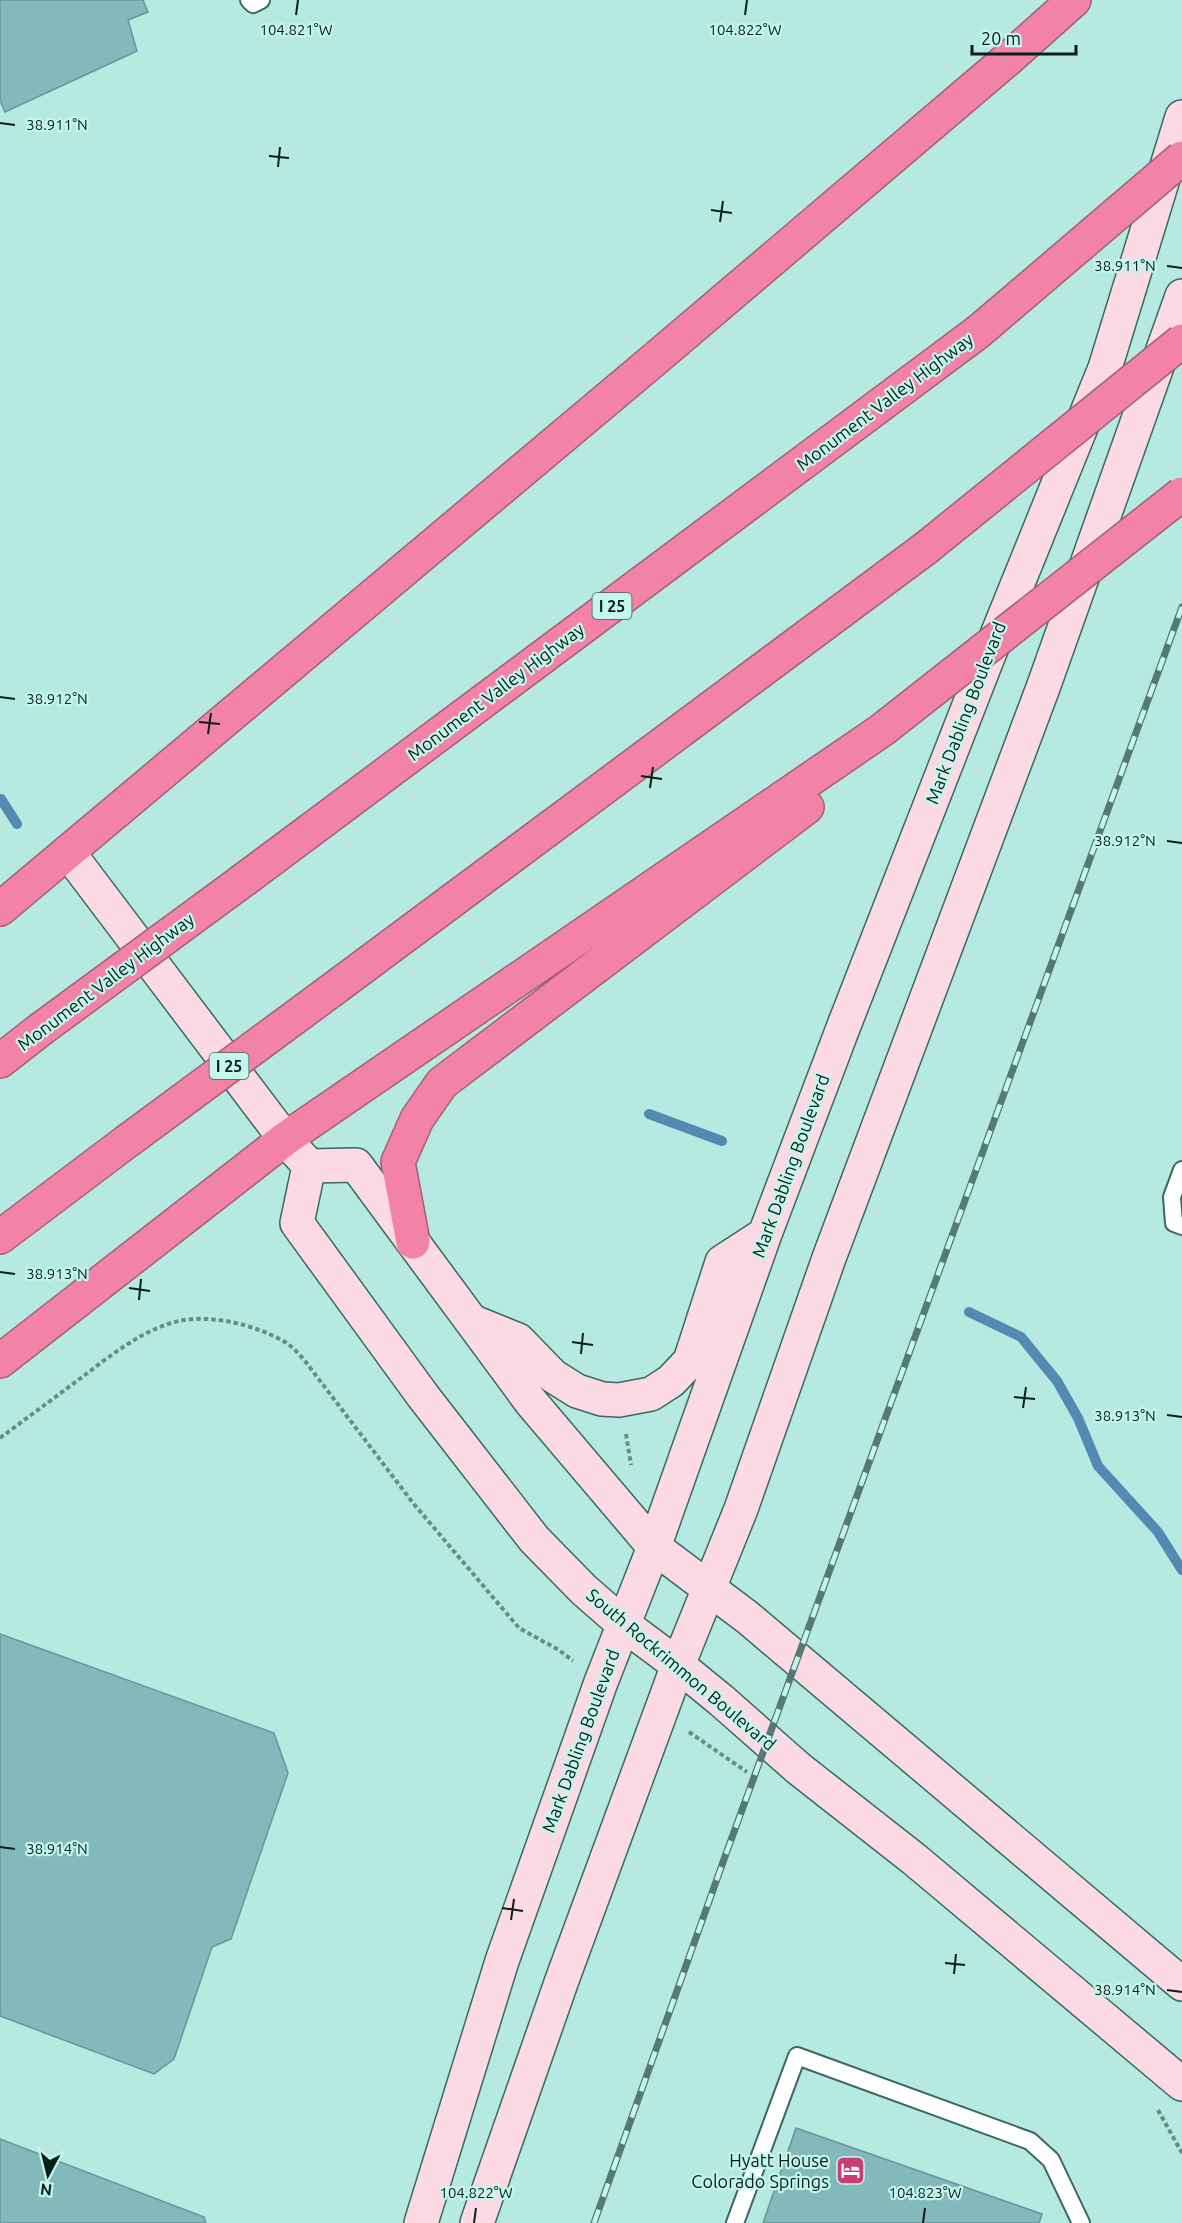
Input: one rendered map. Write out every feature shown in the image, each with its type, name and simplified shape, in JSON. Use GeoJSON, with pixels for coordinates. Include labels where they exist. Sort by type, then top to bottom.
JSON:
{"type":"FeatureCollection","features":[{"type":"Feature","properties":{"kind":"highway"},"geometry":{"type":"LineString","coordinates":[[0,909],[663,352],[1074,0]]}},
{"type":"Feature","properties":{"kind":"highway","name":"Monument Valley Highway"},"geometry":{"type":"LineString","coordinates":[[0,1061],[978,332],[1182,158]]}},
{"type":"Feature","properties":{"kind":"highway","name":"I 25"},"geometry":{"type":"LineString","coordinates":[[0,1237],[926,548],[1182,341]]}},
{"type":"Feature","properties":{"kind":"highway"},"geometry":{"type":"LineString","coordinates":[[413,1242],[398,1162],[417,1119],[442,1083],[814,789],[882,730],[1182,494]]}},
{"type":"Feature","properties":{"kind":"highway"},"geometry":{"type":"LineString","coordinates":[[0,1361],[285,1139],[814,789]]}},
{"type":"Feature","properties":{"kind":"street","name":"Mark Dabling Boulevard"},"geometry":{"type":"LineString","coordinates":[[421,2223],[502,1961],[623,1624],[654,1547],[765,1234],[986,662],[1105,368],[1182,117]]}},
{"type":"Feature","properties":{"kind":"street"},"geometry":{"type":"LineString","coordinates":[[477,2223],[562,1980],[678,1665],[741,1509],[829,1258],[1044,685],[1182,296]]}},
{"type":"Feature","properties":{"kind":"street"},"geometry":{"type":"LineString","coordinates":[[68,852],[285,1139],[309,1166],[356,1165],[531,1402],[654,1547],[710,1587],[1182,1984]]}},
{"type":"Feature","properties":{"kind":"street","name":"South Rockrimmon Boulevard"},"geometry":{"type":"LineString","coordinates":[[309,1166],[297,1223],[423,1396],[534,1539],[584,1590],[623,1624],[678,1665],[798,1768],[914,1859],[1182,2084]]}},
{"type":"Feature","properties":{"kind":"street"},"geometry":{"type":"LineString","coordinates":[[471,1321],[518,1340],[553,1376],[577,1391],[602,1399],[619,1400],[651,1394],[670,1381],[690,1361],[722,1263],[765,1234]]}},
{"type":"Feature","properties":{"kind":"lane"},"geometry":{"type":"LineString","coordinates":[[249,0],[253,4],[261,0]]}},
{"type":"Feature","properties":{"kind":"lane"},"geometry":{"type":"LineString","coordinates":[[1182,1170],[1172,1197],[1174,1223],[1182,1226]]}},
{"type":"Feature","properties":{"kind":"lane"},"geometry":{"type":"LineString","coordinates":[[735,2223],[797,2056],[1030,2141],[1051,2160],[1081,2223]]}},
{"type":"Feature","properties":{"kind":"path"},"geometry":{"type":"LineString","coordinates":[[626,1430],[633,1476]]}},
{"type":"Feature","properties":{"kind":"path"},"geometry":{"type":"LineString","coordinates":[[1159,2111],[1182,2153]]}},
{"type":"Feature","properties":{"kind":"building"},"geometry":{"type":"Polygon","coordinates":[[[0,0],[143,0],[148,12],[128,20],[137,51],[5,112],[0,100],[0,0]]]}},
{"type":"Feature","properties":{"kind":"building"},"geometry":{"type":"Polygon","coordinates":[[[0,1634],[274,1733],[288,1773],[231,1939],[212,1947],[174,2059],[154,2074],[0,2016],[0,1634]]]}},
{"type":"Feature","properties":{"kind":"building","name":"Hyatt House Colorado Springs"},"geometry":{"type":"Polygon","coordinates":[[[796,2128],[1042,2214],[1039,2223],[763,2223],[796,2128]]]}},
{"type":"Feature","properties":{"kind":"building"},"geometry":{"type":"Polygon","coordinates":[[[0,2139],[204,2217],[206,2223],[0,2223],[0,2139]]]}},
{"type":"Feature","properties":{"kind":"waterway"},"geometry":{"type":"LineString","coordinates":[[1,799],[17,824]]}},
{"type":"Feature","properties":{"kind":"waterway"},"geometry":{"type":"LineString","coordinates":[[649,1114],[722,1141]]}},
{"type":"Feature","properties":{"kind":"waterway"},"geometry":{"type":"LineString","coordinates":[[969,1312],[1021,1337],[1057,1381],[1078,1418],[1098,1466],[1158,1532],[1182,1570]]}},
{"type":"Feature","properties":{"kind":"railway"},"geometry":{"type":"LineString","coordinates":[[594,2223],[727,1851],[1182,607]]}},
{"type":"Feature","properties":{"kind":"place","name":"Hyatt House Colorado Springs"},"geometry":{"type":"Point","coordinates":[850,2171]}}]}
